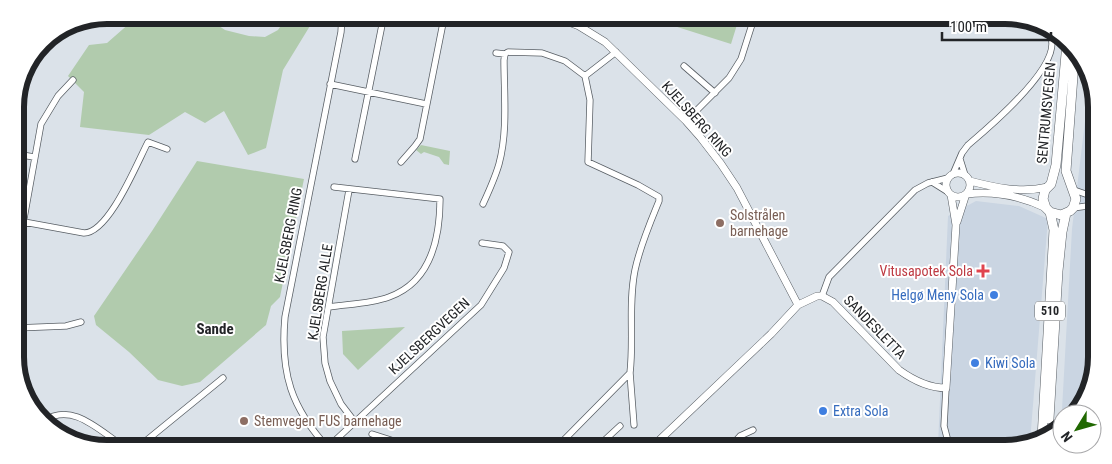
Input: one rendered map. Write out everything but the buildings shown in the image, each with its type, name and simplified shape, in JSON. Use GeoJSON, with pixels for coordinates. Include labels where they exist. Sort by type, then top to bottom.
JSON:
{"type":"FeatureCollection","features":[{"type":"Feature","properties":{"kind":"main road","name":"SENTRUMSVEGEN"},"geometry":{"type":"LineString","coordinates":[[1042,431],[1054,230],[1048,210],[1044,204],[1044,194],[1050,186],[1056,165],[1066,51]]}},
{"type":"Feature","properties":{"kind":"main road","name":"SENTRUMSVEGEN"},"geometry":{"type":"LineString","coordinates":[[1048,428],[1062,232],[1076,199],[1066,171],[1074,60]]}},
{"type":"Feature","properties":{"kind":"main road","name":"SENTRUMSVEGEN"},"geometry":{"type":"LineString","coordinates":[[1050,186],[1061,182],[1072,188]]}},
{"type":"Feature","properties":{"kind":"main road"},"geometry":{"type":"LineString","coordinates":[[1048,210],[1061,215],[1070,211]]}},
{"type":"Feature","properties":{"kind":"street","name":"KJELSBERG RING"},"geometry":{"type":"LineString","coordinates":[[321,440],[313,431],[296,403],[285,366],[283,333],[340,24]]}},
{"type":"Feature","properties":{"kind":"street"},"geometry":{"type":"LineString","coordinates":[[355,159],[382,24]]}},
{"type":"Feature","properties":{"kind":"street"},"geometry":{"type":"LineString","coordinates":[[401,162],[420,139],[442,24]]}},
{"type":"Feature","properties":{"kind":"street","name":"KJELSBERG RING"},"geometry":{"type":"LineString","coordinates":[[574,24],[605,42],[616,52],[686,121],[714,154],[730,176],[798,305]]}},
{"type":"Feature","properties":{"kind":"street"},"geometry":{"type":"LineString","coordinates":[[686,121],[729,78],[741,59],[752,24]]}},
{"type":"Feature","properties":{"kind":"street"},"geometry":{"type":"LineString","coordinates":[[956,225],[946,185],[962,153],[968,145],[1021,96],[1042,71],[1051,56],[1051,38]]}},
{"type":"Feature","properties":{"kind":"street"},"geometry":{"type":"LineString","coordinates":[[496,52],[505,54],[508,52],[542,53],[565,61],[584,76],[590,100],[588,162],[659,197],[635,269],[631,316],[630,373],[634,425]]}},
{"type":"Feature","properties":{"kind":"street"},"geometry":{"type":"LineString","coordinates":[[584,76],[616,52]]}},
{"type":"Feature","properties":{"kind":"street"},"geometry":{"type":"LineString","coordinates":[[483,204],[499,163],[502,148],[505,54]]}},
{"type":"Feature","properties":{"kind":"street"},"geometry":{"type":"LineString","coordinates":[[684,66],[715,93]]}},
{"type":"Feature","properties":{"kind":"street"},"geometry":{"type":"LineString","coordinates":[[73,80],[58,96],[41,124],[24,222],[84,233],[93,232],[116,204],[148,142],[167,149]]}},
{"type":"Feature","properties":{"kind":"street"},"geometry":{"type":"LineString","coordinates":[[330,84],[426,104]]}},
{"type":"Feature","properties":{"kind":"street"},"geometry":{"type":"LineString","coordinates":[[24,155],[34,157]]}},
{"type":"Feature","properties":{"kind":"street"},"geometry":{"type":"LineString","coordinates":[[932,182],[956,197],[966,194],[970,190],[968,178],[960,159]]}},
{"type":"Feature","properties":{"kind":"street"},"geometry":{"type":"LineString","coordinates":[[822,296],[829,277],[834,271],[921,186],[958,173],[990,186],[1011,189],[1032,190],[1050,186]]}},
{"type":"Feature","properties":{"kind":"street"},"geometry":{"type":"LineString","coordinates":[[328,308],[377,301],[391,297],[416,280],[426,268],[436,246],[440,215],[440,199],[334,187]]}},
{"type":"Feature","properties":{"kind":"street"},"geometry":{"type":"LineString","coordinates":[[1072,188],[1088,195]]}},
{"type":"Feature","properties":{"kind":"street","name":"KJELSBERG ALLE"},"geometry":{"type":"LineString","coordinates":[[349,190],[323,337],[326,363],[336,394],[346,412],[354,421]]}},
{"type":"Feature","properties":{"kind":"street"},"geometry":{"type":"LineString","coordinates":[[966,194],[981,192],[1015,196],[1030,200],[1048,210]]}},
{"type":"Feature","properties":{"kind":"street"},"geometry":{"type":"LineString","coordinates":[[948,440],[944,426],[956,225],[966,194]]}},
{"type":"Feature","properties":{"kind":"street"},"geometry":{"type":"LineString","coordinates":[[1070,211],[1088,206]]}},
{"type":"Feature","properties":{"kind":"street","name":"KJELSBERGVEGEN"},"geometry":{"type":"LineString","coordinates":[[336,440],[481,305],[504,268],[509,252],[503,246],[482,243]]}},
{"type":"Feature","properties":{"kind":"street","name":"SANDESLETTA"},"geometry":{"type":"LineString","coordinates":[[659,440],[798,305],[811,298],[822,296],[833,302],[903,373],[917,382],[928,386],[946,388]]}},
{"type":"Feature","properties":{"kind":"street"},"geometry":{"type":"LineString","coordinates":[[24,328],[66,326],[81,322]]}},
{"type":"Feature","properties":{"kind":"street"},"geometry":{"type":"LineString","coordinates":[[567,440],[630,373]]}},
{"type":"Feature","properties":{"kind":"street"},"geometry":{"type":"LineString","coordinates":[[147,440],[223,378]]}},
{"type":"Feature","properties":{"kind":"street"},"geometry":{"type":"LineString","coordinates":[[50,418],[56,415],[71,414],[86,421],[113,440]]}},
{"type":"Feature","properties":{"kind":"street"},"geometry":{"type":"LineString","coordinates":[[605,440],[620,426]]}},
{"type":"Feature","properties":{"kind":"street"},"geometry":{"type":"LineString","coordinates":[[736,440],[740,436],[753,430]]}},
{"type":"Feature","properties":{"kind":"street"},"geometry":{"type":"LineString","coordinates":[[372,434],[391,440]]}},
{"type":"Feature","properties":{"kind":"shaded area"},"geometry":{"type":"Polygon","coordinates":[[[1088,97],[1088,368],[1080,394],[1074,403],[1062,404],[1072,229],[1088,97]]]}},
{"type":"Feature","properties":{"kind":"shaded area"},"geometry":{"type":"Polygon","coordinates":[[[976,201],[1019,206],[1048,219],[1030,436],[1010,440],[938,440],[948,216],[976,201]]]}},
{"type":"Feature","properties":{"kind":"green space"},"geometry":{"type":"Polygon","coordinates":[[[129,24],[216,24],[225,30],[249,36],[265,37],[278,30],[282,24],[311,24],[283,70],[266,148],[248,155],[224,111],[205,123],[185,112],[149,135],[80,127],[84,92],[68,76],[89,45],[107,43],[129,24]]]}},
{"type":"Feature","properties":{"kind":"green space"},"geometry":{"type":"Polygon","coordinates":[[[671,24],[737,24],[731,44],[671,24]]]}},
{"type":"Feature","properties":{"kind":"green space"},"geometry":{"type":"Polygon","coordinates":[[[421,145],[450,151],[449,165],[444,164],[439,157],[424,152],[421,154],[416,150],[421,145]]]}},
{"type":"Feature","properties":{"kind":"green space"},"geometry":{"type":"Polygon","coordinates":[[[197,161],[304,179],[280,297],[271,306],[266,325],[200,382],[182,386],[158,380],[129,352],[96,325],[94,316],[197,161]]]}},
{"type":"Feature","properties":{"kind":"green space"},"geometry":{"type":"Polygon","coordinates":[[[405,327],[358,370],[343,354],[342,331],[405,327]]]}},
{"type":"Feature","properties":{"kind":"place","name":"Solstrålen barnehage"},"geometry":{"type":"Point","coordinates":[720,223]}},
{"type":"Feature","properties":{"kind":"place","name":"Vitusapotek Sola"},"geometry":{"type":"Point","coordinates":[983,271]}},
{"type":"Feature","properties":{"kind":"place","name":"Helgø Meny Sola"},"geometry":{"type":"Point","coordinates":[994,295]}},
{"type":"Feature","properties":{"kind":"place","name":"Kiwi Sola"},"geometry":{"type":"Point","coordinates":[975,363]}},
{"type":"Feature","properties":{"kind":"place","name":"Extra Sola"},"geometry":{"type":"Point","coordinates":[823,411]}},
{"type":"Feature","properties":{"kind":"place","name":"Stemvegen FUS barnehage"},"geometry":{"type":"Point","coordinates":[244,421]}},
{"type":"Feature","properties":{"kind":"district","name":"Sande"},"geometry":{"type":"Point","coordinates":[215,329]}}]}
